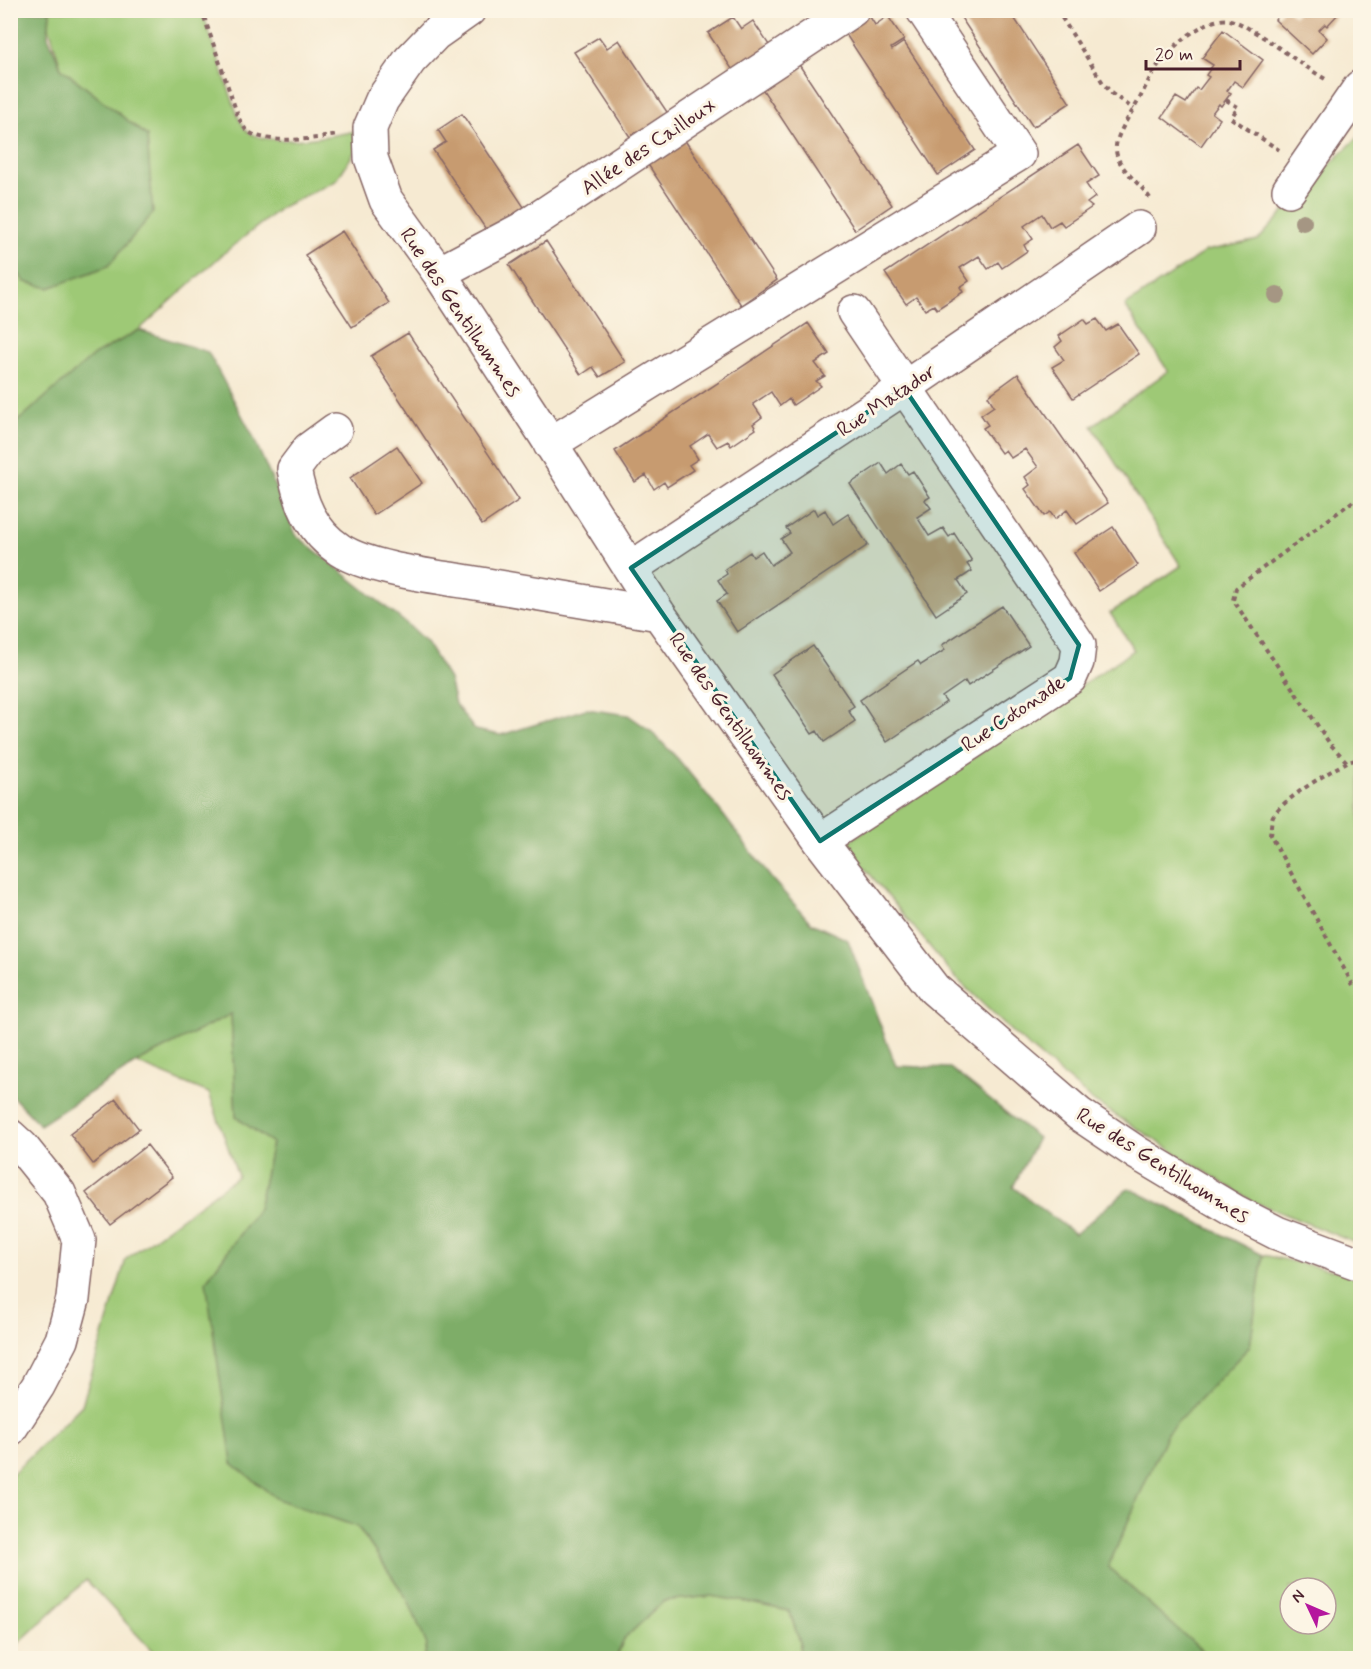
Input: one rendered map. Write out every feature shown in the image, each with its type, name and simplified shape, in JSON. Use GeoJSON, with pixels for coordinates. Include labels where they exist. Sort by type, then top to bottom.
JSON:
{"type":"FeatureCollection","features":[{"type":"Feature","properties":{"kind":"street","name":"Rue des Gentilhommes"},"geometry":{"type":"LineString","coordinates":[[469,10],[435,34],[410,60],[382,100],[370,128],[371,158],[386,200],[439,273],[659,614],[820,841],[934,989],[1079,1114],[1137,1153],[1234,1211],[1277,1233],[1360,1264]]}},
{"type":"Feature","properties":{"kind":"street","name":"Allée des Cailloux"},"geometry":{"type":"LineString","coordinates":[[439,273],[522,230],[852,10]]}},
{"type":"Feature","properties":{"kind":"street"},"geometry":{"type":"LineString","coordinates":[[550,444],[1019,154],[922,10]]}},
{"type":"Feature","properties":{"kind":"street"},"geometry":{"type":"LineString","coordinates":[[1297,179],[1357,92]]}},
{"type":"Feature","properties":{"kind":"street","name":"Rue Matador"},"geometry":{"type":"LineString","coordinates":[[631,568],[904,388],[1139,228]]}},
{"type":"Feature","properties":{"kind":"street","name":"Rue Cotonade"},"geometry":{"type":"LineString","coordinates":[[820,841],[1070,678],[1077,662],[1079,645],[854,312]]}},
{"type":"Feature","properties":{"kind":"street"},"geometry":{"type":"LineString","coordinates":[[335,430],[309,449],[294,469],[299,495],[315,527],[341,550],[368,561],[411,573],[659,614]]}},
{"type":"Feature","properties":{"kind":"street"},"geometry":{"type":"LineString","coordinates":[[10,1429],[38,1386],[62,1340],[73,1299],[80,1240],[59,1193],[14,1146]]}},
{"type":"Feature","properties":{"kind":"path"},"geometry":{"type":"LineString","coordinates":[[199,10],[203,14],[239,119],[246,130],[256,136],[273,139],[320,138],[370,128]]}},
{"type":"Feature","properties":{"kind":"path"},"geometry":{"type":"LineString","coordinates":[[1057,10],[1103,83],[1113,94],[1134,109]]}},
{"type":"Feature","properties":{"kind":"path"},"geometry":{"type":"LineString","coordinates":[[1139,228],[1151,221],[1154,206],[1148,195],[1124,168],[1115,148],[1151,75],[1187,36],[1209,22],[1221,19],[1241,24],[1357,92]]}},
{"type":"Feature","properties":{"kind":"path"},"geometry":{"type":"LineString","coordinates":[[1226,100],[1238,107],[1231,118],[1297,179]]}},
{"type":"Feature","properties":{"kind":"path"},"geometry":{"type":"LineString","coordinates":[[1347,762],[1330,744],[1233,600],[1236,588],[1360,496]]}},
{"type":"Feature","properties":{"kind":"path"},"geometry":{"type":"LineString","coordinates":[[1353,985],[1270,835],[1273,816],[1287,802],[1317,779],[1347,762],[1360,759]]}},
{"type":"Feature","properties":{"kind":"highlighted area"},"geometry":{"type":"Polygon","coordinates":[[[904,388],[1079,645],[1070,678],[820,841],[631,568],[904,388]]]}},
{"type":"Feature","properties":{"kind":"green space"},"geometry":{"type":"Polygon","coordinates":[[[10,11],[50,11],[48,36],[61,68],[147,136],[153,213],[108,266],[49,288],[25,282],[11,264],[10,11]]]}},
{"type":"Feature","properties":{"kind":"green space"},"geometry":{"type":"Polygon","coordinates":[[[50,11],[199,11],[203,14],[239,119],[247,131],[258,137],[289,140],[325,137],[370,128],[336,181],[282,207],[224,253],[139,330],[94,355],[11,427],[11,264],[25,282],[147,136],[61,68],[49,27],[50,11]]]}},
{"type":"Feature","properties":{"kind":"green space"},"geometry":{"type":"Polygon","coordinates":[[[1360,135],[1360,1245],[1252,1201],[1093,1101],[1014,1034],[954,976],[845,844],[1134,650],[1110,613],[1181,566],[1092,426],[1168,371],[1125,306],[1206,251],[1258,240],[1306,188],[1360,135]]]}},
{"type":"Feature","properties":{"kind":"green space"},"geometry":{"type":"Polygon","coordinates":[[[139,330],[208,352],[252,434],[296,535],[407,624],[426,642],[449,679],[455,704],[475,730],[501,735],[586,709],[628,715],[651,731],[678,759],[771,878],[811,923],[848,940],[896,1066],[950,1068],[1038,1138],[1013,1187],[1075,1234],[1129,1188],[1263,1255],[1250,1346],[1167,1433],[1108,1567],[1210,1658],[799,1658],[800,1642],[789,1611],[711,1596],[664,1601],[624,1639],[616,1658],[424,1658],[427,1645],[408,1600],[358,1527],[277,1499],[232,1463],[206,1281],[258,1209],[272,1143],[236,1117],[231,1014],[136,1063],[40,1125],[11,1095],[11,427],[94,355],[139,330]]]}},
{"type":"Feature","properties":{"kind":"green space"},"geometry":{"type":"Polygon","coordinates":[[[231,1013],[236,1117],[272,1143],[258,1209],[206,1281],[323,1514],[358,1527],[408,1600],[427,1645],[424,1658],[159,1658],[86,1580],[11,1650],[11,1475],[82,1405],[126,1259],[238,1176],[209,1093],[136,1063],[231,1013]]]}},
{"type":"Feature","properties":{"kind":"green space"},"geometry":{"type":"Polygon","coordinates":[[[1263,1255],[1360,1276],[1360,1658],[1210,1658],[1108,1567],[1167,1433],[1250,1346],[1263,1255]]]}},
{"type":"Feature","properties":{"kind":"green space"},"geometry":{"type":"Polygon","coordinates":[[[711,1596],[789,1611],[800,1642],[799,1658],[616,1658],[624,1639],[664,1601],[711,1596]]]}},
{"type":"Feature","properties":{"kind":"building"},"geometry":{"type":"Polygon","coordinates":[[[956,10],[1009,10],[1070,103],[1033,127],[956,10]]]}},
{"type":"Feature","properties":{"kind":"building"},"geometry":{"type":"Polygon","coordinates":[[[1283,10],[1287,10],[1294,16],[1300,10],[1340,12],[1327,26],[1325,24],[1319,30],[1327,38],[1312,54],[1275,20],[1283,10]]]}},
{"type":"Feature","properties":{"kind":"building"},"geometry":{"type":"Polygon","coordinates":[[[868,14],[875,25],[888,16],[904,40],[891,48],[892,50],[904,42],[975,150],[938,175],[843,30],[868,14]]]}},
{"type":"Feature","properties":{"kind":"building"},"geometry":{"type":"Polygon","coordinates":[[[733,17],[741,29],[753,21],[777,57],[740,81],[708,33],[733,17]]]}},
{"type":"Feature","properties":{"kind":"building"},"geometry":{"type":"Polygon","coordinates":[[[1223,30],[1263,60],[1243,87],[1234,81],[1227,91],[1231,93],[1212,113],[1220,119],[1201,146],[1162,117],[1176,97],[1186,103],[1196,88],[1199,90],[1209,77],[1206,75],[1213,65],[1202,58],[1223,30]]]}},
{"type":"Feature","properties":{"kind":"building"},"geometry":{"type":"Polygon","coordinates":[[[599,37],[607,48],[619,40],[675,124],[638,149],[574,52],[599,37]]]}},
{"type":"Feature","properties":{"kind":"building"},"geometry":{"type":"Polygon","coordinates":[[[796,60],[892,205],[855,230],[759,84],[796,60]]]}},
{"type":"Feature","properties":{"kind":"building"},"geometry":{"type":"Polygon","coordinates":[[[462,114],[526,210],[489,234],[433,150],[446,142],[438,130],[462,114]]]}},
{"type":"Feature","properties":{"kind":"building"},"geometry":{"type":"Polygon","coordinates":[[[682,136],[777,280],[741,305],[645,160],[682,136]]]}},
{"type":"Feature","properties":{"kind":"building"},"geometry":{"type":"Polygon","coordinates":[[[1078,145],[1099,176],[1086,184],[1095,197],[1087,203],[1092,207],[1064,226],[1060,221],[1050,227],[1042,214],[1024,226],[1033,239],[1024,245],[1027,251],[1002,268],[998,262],[988,269],[979,256],[960,268],[969,281],[960,287],[963,292],[937,309],[934,305],[925,310],[916,297],[906,304],[885,273],[1078,145]]]}},
{"type":"Feature","properties":{"kind":"building"},"geometry":{"type":"Polygon","coordinates":[[[342,231],[389,303],[352,327],[305,255],[342,231]]]}},
{"type":"Feature","properties":{"kind":"building"},"geometry":{"type":"Polygon","coordinates":[[[546,241],[625,362],[600,377],[593,367],[581,375],[509,265],[546,241]]]}},
{"type":"Feature","properties":{"kind":"building"},"geometry":{"type":"Polygon","coordinates":[[[1084,319],[1088,324],[1097,319],[1106,331],[1118,324],[1139,354],[1073,398],[1052,367],[1064,360],[1055,347],[1062,341],[1059,336],[1084,319]]]}},
{"type":"Feature","properties":{"kind":"building"},"geometry":{"type":"Polygon","coordinates":[[[808,323],[829,354],[815,363],[825,376],[816,381],[821,386],[793,405],[789,399],[780,406],[771,392],[753,404],[762,417],[753,424],[756,429],[731,446],[728,441],[717,447],[708,434],[690,446],[698,459],[689,465],[693,470],[667,487],[664,482],[654,489],[646,475],[635,482],[615,451],[808,323]]]}},
{"type":"Feature","properties":{"kind":"building"},"geometry":{"type":"Polygon","coordinates":[[[408,333],[519,500],[482,525],[371,356],[408,333]]]}},
{"type":"Feature","properties":{"kind":"building"},"geometry":{"type":"Polygon","coordinates":[[[1018,374],[1108,503],[1077,524],[1067,510],[1055,519],[1050,512],[1044,516],[1025,489],[1030,485],[1025,477],[1038,467],[1025,449],[1011,458],[1005,450],[1001,453],[983,428],[988,425],[981,415],[994,406],[988,396],[1018,374]]]}},
{"type":"Feature","properties":{"kind":"building"},"geometry":{"type":"Polygon","coordinates":[[[397,446],[422,483],[374,515],[350,478],[397,446]]]}},
{"type":"Feature","properties":{"kind":"building"},"geometry":{"type":"Polygon","coordinates":[[[881,463],[888,474],[901,464],[908,474],[913,471],[930,497],[925,500],[931,508],[917,517],[929,536],[943,528],[949,537],[954,533],[972,561],[967,564],[972,571],[958,580],[967,594],[936,615],[850,484],[881,463]]]}},
{"type":"Feature","properties":{"kind":"building"},"geometry":{"type":"Polygon","coordinates":[[[814,509],[817,515],[825,510],[833,524],[848,514],[868,545],[737,632],[717,601],[727,594],[718,580],[727,574],[725,569],[750,552],[753,557],[762,551],[771,565],[790,552],[781,539],[790,533],[786,528],[814,509]]]}},
{"type":"Feature","properties":{"kind":"building"},"geometry":{"type":"Polygon","coordinates":[[[1113,527],[1138,565],[1099,591],[1074,553],[1113,527]]]}},
{"type":"Feature","properties":{"kind":"building"},"geometry":{"type":"Polygon","coordinates":[[[1002,606],[1029,646],[968,686],[965,681],[942,697],[946,702],[887,742],[860,700],[918,661],[921,665],[945,650],[942,645],[1002,606]]]}},
{"type":"Feature","properties":{"kind":"building"},"geometry":{"type":"Polygon","coordinates":[[[813,646],[854,706],[848,710],[855,721],[824,742],[817,731],[812,734],[772,674],[813,646]]]}},
{"type":"Feature","properties":{"kind":"building"},"geometry":{"type":"Polygon","coordinates":[[[116,1099],[139,1129],[93,1164],[70,1134],[116,1099]]]}},
{"type":"Feature","properties":{"kind":"building"},"geometry":{"type":"Polygon","coordinates":[[[147,1145],[172,1177],[110,1224],[86,1193],[147,1145]]]}}]}
